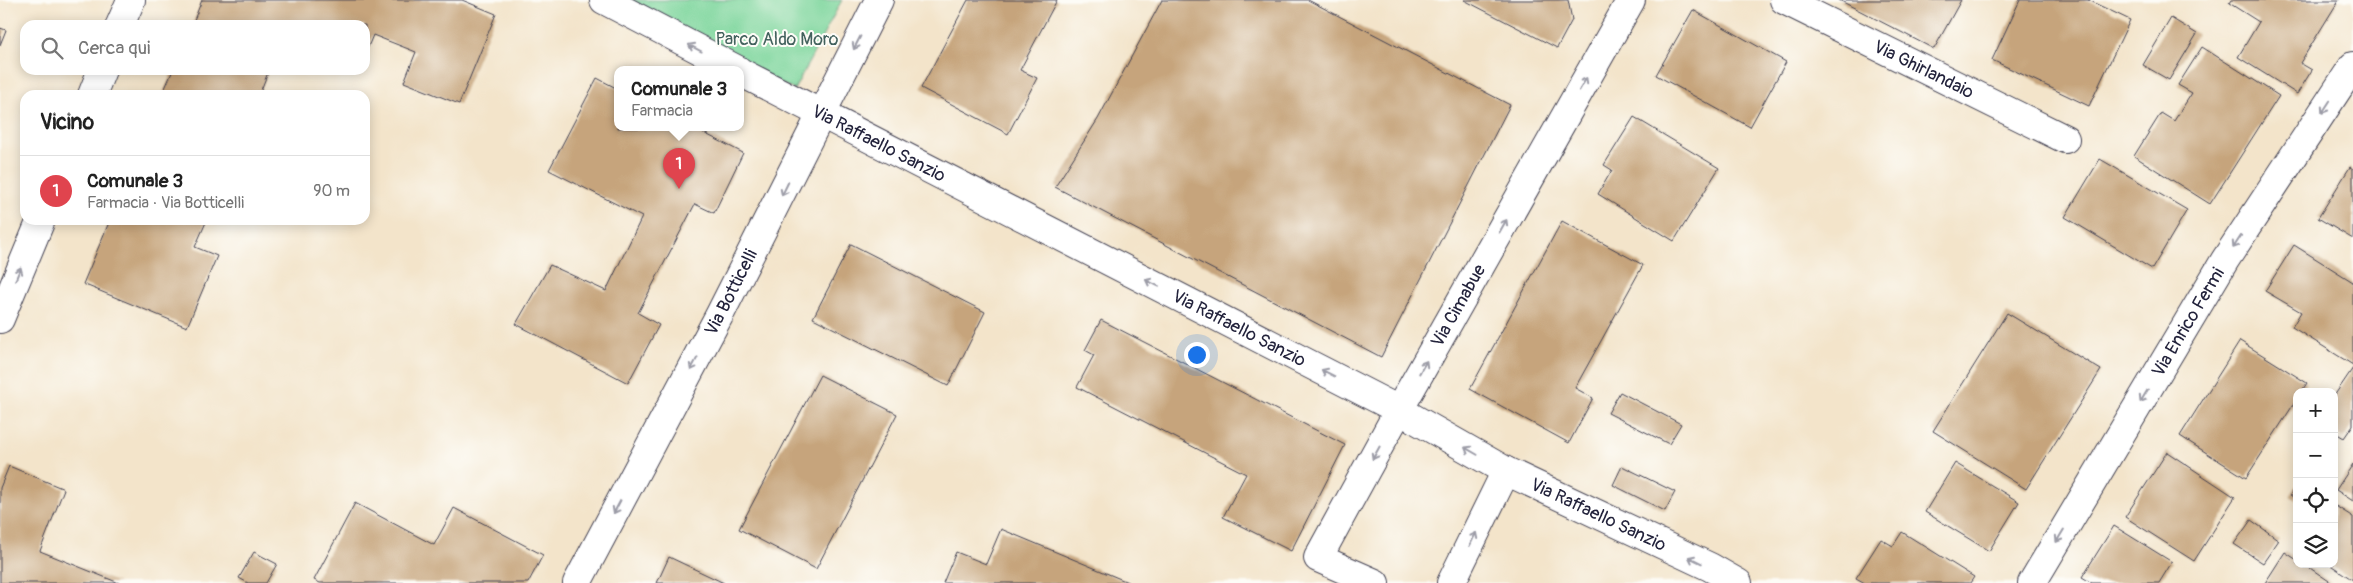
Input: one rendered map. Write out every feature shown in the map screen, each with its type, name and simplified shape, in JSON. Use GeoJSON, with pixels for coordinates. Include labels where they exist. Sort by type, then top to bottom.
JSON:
{"type":"FeatureCollection","features":[{"type":"Feature","properties":{"kind":"street"},"geometry":{"type":"LineString","coordinates":[[122,20],[131,0]]}},
{"type":"Feature","properties":{"kind":"street","name":"Via Raffaello Sanzio"},"geometry":{"type":"LineString","coordinates":[[604,0],[729,66]]}},
{"type":"Feature","properties":{"kind":"street","name":"Via Botticelli"},"geometry":{"type":"LineString","coordinates":[[577,583],[720,314],[879,0]]}},
{"type":"Feature","properties":{"kind":"street","name":"Via Cimabue"},"geometry":{"type":"LineString","coordinates":[[1375,583],[1318,558],[1399,410],[1631,0]]}},
{"type":"Feature","properties":{"kind":"street","name":"Via Ghirlandaio"},"geometry":{"type":"LineString","coordinates":[[1784,0],[2066,139]]}},
{"type":"Feature","properties":{"kind":"street","name":"Via Enrico Fermi"},"geometry":{"type":"LineString","coordinates":[[2032,583],[2225,260],[2353,66]]}},
{"type":"Feature","properties":{"kind":"street","name":"Via Raffaello Sanzio"},"geometry":{"type":"LineString","coordinates":[[744,74],[821,115],[1399,410],[1506,471],[1692,559],[1738,583]]}},
{"type":"Feature","properties":{"kind":"street"},"geometry":{"type":"LineString","coordinates":[[94,90],[100,75]]}},
{"type":"Feature","properties":{"kind":"street"},"geometry":{"type":"LineString","coordinates":[[0,319],[38,225]]}},
{"type":"Feature","properties":{"kind":"street"},"geometry":{"type":"LineString","coordinates":[[1451,583],[1506,471]]}},
{"type":"Feature","properties":{"kind":"green space","name":"Parco Aldo Moro"},"geometry":{"type":"Polygon","coordinates":[[[621,0],[842,0],[794,90],[621,0]]]}},
{"type":"Feature","properties":{"kind":"building"},"geometry":{"type":"Polygon","coordinates":[[[202,0],[462,0],[496,14],[459,104],[404,82],[416,52],[373,35],[370,42],[370,20],[194,20],[202,0]]]}},
{"type":"Feature","properties":{"kind":"building"},"geometry":{"type":"Polygon","coordinates":[[[968,0],[1057,0],[1020,70],[1037,78],[1008,134],[921,88],[968,0]]]}},
{"type":"Feature","properties":{"kind":"building"},"geometry":{"type":"Polygon","coordinates":[[[1162,0],[1308,0],[1510,105],[1381,357],[1055,187],[1098,119],[1162,0]]]}},
{"type":"Feature","properties":{"kind":"building"},"geometry":{"type":"Polygon","coordinates":[[[1464,0],[1568,0],[1572,20],[1557,48],[1464,0]]]}},
{"type":"Feature","properties":{"kind":"building"},"geometry":{"type":"Polygon","coordinates":[[[1839,0],[1961,0],[1934,49],[1839,0]]]}},
{"type":"Feature","properties":{"kind":"building"},"geometry":{"type":"Polygon","coordinates":[[[2020,0],[2088,0],[2130,20],[2089,106],[1992,60],[2020,0]]]}},
{"type":"Feature","properties":{"kind":"building"},"geometry":{"type":"Polygon","coordinates":[[[2231,0],[2339,0],[2300,63],[2312,70],[2297,94],[2238,57],[2259,22],[2229,3],[2231,0]]]}},
{"type":"Feature","properties":{"kind":"building"},"geometry":{"type":"Polygon","coordinates":[[[1693,10],[1786,62],[1750,127],[1656,75],[1693,10]]]}},
{"type":"Feature","properties":{"kind":"building"},"geometry":{"type":"Polygon","coordinates":[[[2171,18],[2197,34],[2169,80],[2143,65],[2171,18]]]}},
{"type":"Feature","properties":{"kind":"building"},"geometry":{"type":"Polygon","coordinates":[[[0,28],[6,30],[0,45],[0,28]]]}},
{"type":"Feature","properties":{"kind":"building"},"geometry":{"type":"Polygon","coordinates":[[[2202,47],[2279,96],[2210,204],[2134,156],[2161,113],[2174,121],[2192,93],[2178,85],[2202,47]]]}},
{"type":"Feature","properties":{"kind":"building"},"geometry":{"type":"Polygon","coordinates":[[[171,75],[267,75],[261,90],[164,90],[171,75]]]}},
{"type":"Feature","properties":{"kind":"building"},"geometry":{"type":"Polygon","coordinates":[[[597,78],[614,87],[614,131],[700,131],[743,153],[714,213],[695,204],[638,313],[659,325],[628,383],[516,324],[550,265],[606,291],[642,217],[549,170],[597,78]]]}},
{"type":"Feature","properties":{"kind":"building"},"geometry":{"type":"Polygon","coordinates":[[[1634,117],[1719,168],[1674,241],[1598,194],[1612,170],[1604,165],[1634,117]]]}},
{"type":"Feature","properties":{"kind":"building"},"geometry":{"type":"Polygon","coordinates":[[[2100,159],[2187,210],[2152,269],[2065,217],[2100,159]]]}},
{"type":"Feature","properties":{"kind":"building"},"geometry":{"type":"Polygon","coordinates":[[[2350,167],[2353,169],[2353,239],[2318,218],[2350,167]]]}},
{"type":"Feature","properties":{"kind":"building"},"geometry":{"type":"Polygon","coordinates":[[[1562,221],[1643,265],[1575,388],[1593,398],[1569,443],[1470,389],[1562,221]]]}},
{"type":"Feature","properties":{"kind":"building"},"geometry":{"type":"Polygon","coordinates":[[[108,225],[205,225],[195,247],[217,256],[187,327],[83,284],[108,225]]]}},
{"type":"Feature","properties":{"kind":"building"},"geometry":{"type":"Polygon","coordinates":[[[851,244],[985,312],[948,386],[813,318],[851,244]]]}},
{"type":"Feature","properties":{"kind":"building"},"geometry":{"type":"Polygon","coordinates":[[[2294,245],[2353,282],[2353,365],[2292,327],[2301,312],[2265,291],[2294,245]]]}},
{"type":"Feature","properties":{"kind":"building"},"geometry":{"type":"Polygon","coordinates":[[[2007,313],[2101,370],[2026,489],[1933,431],[2007,313]]]}},
{"type":"Feature","properties":{"kind":"building"},"geometry":{"type":"Polygon","coordinates":[[[1101,320],[1345,445],[1291,551],[1223,517],[1246,474],[1077,387],[1094,355],[1085,350],[1101,320]]]}},
{"type":"Feature","properties":{"kind":"building"},"geometry":{"type":"Polygon","coordinates":[[[2240,341],[2307,383],[2304,388],[2293,388],[2293,405],[2246,478],[2180,436],[2240,341]]]}},
{"type":"Feature","properties":{"kind":"building"},"geometry":{"type":"Polygon","coordinates":[[[2353,368],[2353,425],[2344,438],[2338,434],[2338,390],[2353,368]]]}},
{"type":"Feature","properties":{"kind":"building"},"geometry":{"type":"Polygon","coordinates":[[[820,375],[897,414],[816,569],[739,529],[820,375]]]}},
{"type":"Feature","properties":{"kind":"building"},"geometry":{"type":"Polygon","coordinates":[[[1620,392],[1681,424],[1669,444],[1608,413],[1620,392]]]}},
{"type":"Feature","properties":{"kind":"building"},"geometry":{"type":"Polygon","coordinates":[[[2167,452],[2235,497],[2194,561],[2125,517],[2167,452]]]}},
{"type":"Feature","properties":{"kind":"building"},"geometry":{"type":"Polygon","coordinates":[[[1955,463],[2019,502],[1989,551],[1925,512],[1955,463]]]}},
{"type":"Feature","properties":{"kind":"building"},"geometry":{"type":"Polygon","coordinates":[[[2353,464],[2353,501],[2338,491],[2338,487],[2353,464]]]}},
{"type":"Feature","properties":{"kind":"building"},"geometry":{"type":"Polygon","coordinates":[[[9,466],[64,489],[40,551],[119,583],[0,583],[0,488],[9,466]]]}},
{"type":"Feature","properties":{"kind":"building"},"geometry":{"type":"Polygon","coordinates":[[[1622,466],[1675,492],[1665,511],[1613,485],[1622,466]]]}},
{"type":"Feature","properties":{"kind":"building"},"geometry":{"type":"Polygon","coordinates":[[[355,503],[434,545],[454,508],[543,555],[528,583],[320,583],[314,580],[355,503]]]}},
{"type":"Feature","properties":{"kind":"building"},"geometry":{"type":"Polygon","coordinates":[[[2338,508],[2353,517],[2353,580],[2335,568],[2338,568],[2338,508]]]}},
{"type":"Feature","properties":{"kind":"building"},"geometry":{"type":"Polygon","coordinates":[[[2251,520],[2279,540],[2263,563],[2234,544],[2251,520]]]}},
{"type":"Feature","properties":{"kind":"building"},"geometry":{"type":"Polygon","coordinates":[[[2114,526],[2172,562],[2159,583],[2092,583],[2082,577],[2114,526]]]}},
{"type":"Feature","properties":{"kind":"building"},"geometry":{"type":"Polygon","coordinates":[[[1001,529],[1130,583],[943,583],[956,552],[986,564],[1001,529]]]}},
{"type":"Feature","properties":{"kind":"building"},"geometry":{"type":"Polygon","coordinates":[[[1902,532],[1974,577],[1970,583],[1865,583],[1856,578],[1881,539],[1893,546],[1902,532]]]}},
{"type":"Feature","properties":{"kind":"building"},"geometry":{"type":"Polygon","coordinates":[[[254,552],[277,564],[266,583],[248,583],[239,578],[254,552]]]}},
{"type":"Feature","properties":{"kind":"building"},"geometry":{"type":"Polygon","coordinates":[[[2285,552],[2293,557],[2293,568],[2310,568],[2332,583],[2265,583],[2285,552]]]}},
{"type":"Feature","properties":{"kind":"building"},"geometry":{"type":"Polygon","coordinates":[[[669,557],[724,583],[657,583],[669,557]]]}},
{"type":"Feature","properties":{"kind":"place","name":"Comunale 3"},"geometry":{"type":"Point","coordinates":[679,189]}}]}
